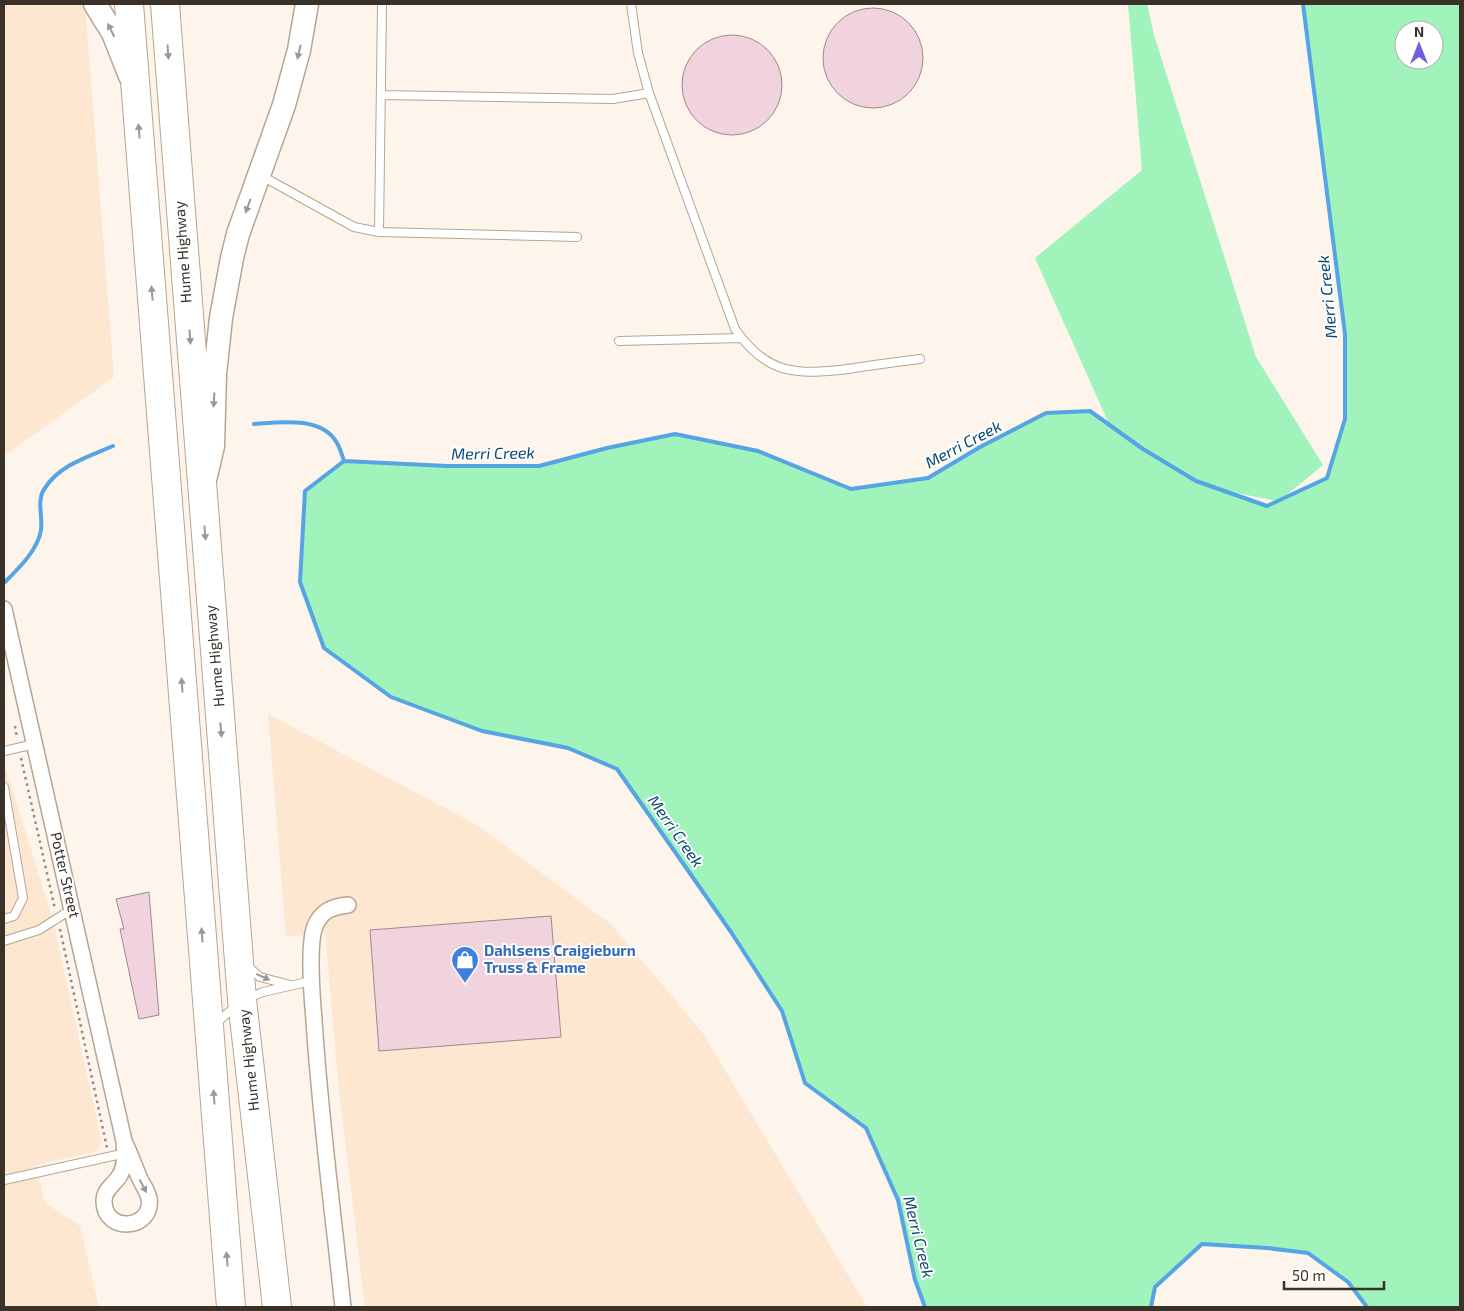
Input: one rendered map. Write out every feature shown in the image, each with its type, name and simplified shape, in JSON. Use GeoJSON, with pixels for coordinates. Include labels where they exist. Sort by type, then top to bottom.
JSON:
{"type":"FeatureCollection","features":[{"type":"Feature","properties":{"kind":"highway"},"geometry":{"type":"LineString","coordinates":[[129,4],[231,1307]]}},
{"type":"Feature","properties":{"kind":"highway","name":"Hume Highway"},"geometry":{"type":"LineString","coordinates":[[165,4],[242,1000],[277,1307]]}},
{"type":"Feature","properties":{"kind":"main road"},"geometry":{"type":"LineString","coordinates":[[95,4],[113,33],[136,91]]}},
{"type":"Feature","properties":{"kind":"main road"},"geometry":{"type":"LineString","coordinates":[[202,493],[213,446],[215,374],[220,318],[238,234],[292,79],[307,4]]}},
{"type":"Feature","properties":{"kind":"street","name":"Potter Street"},"geometry":{"type":"LineString","coordinates":[[5,612],[126,1149]]}},
{"type":"Feature","properties":{"kind":"street"},"geometry":{"type":"LineString","coordinates":[[343,1307],[317,1071],[311,981],[314,928],[321,914],[332,907],[348,905]]}},
{"type":"Feature","properties":{"kind":"lane"},"geometry":{"type":"LineString","coordinates":[[379,232],[382,4]]}},
{"type":"Feature","properties":{"kind":"lane"},"geometry":{"type":"LineString","coordinates":[[631,4],[638,53],[649,94],[722,297],[735,329],[741,338],[754,353],[765,361],[795,372],[820,372],[920,359]]}},
{"type":"Feature","properties":{"kind":"lane"},"geometry":{"type":"LineString","coordinates":[[382,95],[613,98],[649,94]]}},
{"type":"Feature","properties":{"kind":"lane"},"geometry":{"type":"LineString","coordinates":[[260,175],[354,227],[379,232],[577,237]]}},
{"type":"Feature","properties":{"kind":"lane"},"geometry":{"type":"LineString","coordinates":[[619,341],[741,338]]}},
{"type":"Feature","properties":{"kind":"lane"},"geometry":{"type":"LineString","coordinates":[[4,751],[35,744]]}},
{"type":"Feature","properties":{"kind":"lane"},"geometry":{"type":"LineString","coordinates":[[4,788],[24,898],[14,916],[4,919]]}},
{"type":"Feature","properties":{"kind":"lane"},"geometry":{"type":"LineString","coordinates":[[4,941],[38,930],[72,909]]}},
{"type":"Feature","properties":{"kind":"lane"},"geometry":{"type":"LineString","coordinates":[[239,959],[260,977],[292,985]]}},
{"type":"Feature","properties":{"kind":"lane"},"geometry":{"type":"LineString","coordinates":[[209,1030],[242,1000],[263,992],[311,981]]}},
{"type":"Feature","properties":{"kind":"lane"},"geometry":{"type":"LineString","coordinates":[[4,1180],[126,1149]]}},
{"type":"Feature","properties":{"kind":"shaded area"},"geometry":{"type":"Polygon","coordinates":[[[4,4],[85,4],[114,377],[4,456],[4,4]]]}},
{"type":"Feature","properties":{"kind":"shaded area"},"geometry":{"type":"Polygon","coordinates":[[[268,714],[477,825],[612,925],[702,1032],[867,1307],[365,1307],[339,1091],[325,933],[286,937],[268,714]]]}},
{"type":"Feature","properties":{"kind":"shaded area"},"geometry":{"type":"Polygon","coordinates":[[[4,763],[53,920],[102,1143],[97,1151],[36,1165],[45,1203],[80,1226],[99,1307],[4,1307],[4,763]]]}},
{"type":"Feature","properties":{"kind":"green space"},"geometry":{"type":"Polygon","coordinates":[[[1128,4],[1147,4],[1154,35],[1256,357],[1323,465],[1283,498],[1327,478],[1345,419],[1345,334],[1303,4],[1460,4],[1460,1307],[1367,1307],[1348,1281],[1308,1253],[1267,1248],[1202,1244],[1155,1287],[1151,1307],[925,1307],[915,1280],[898,1200],[866,1128],[805,1083],[782,1011],[731,932],[617,769],[568,748],[482,731],[391,697],[324,648],[300,582],[305,491],[344,461],[447,466],[539,466],[607,448],[675,434],[758,451],[851,489],[928,478],[980,447],[1046,413],[1090,411],[1143,449],[1174,467],[1109,424],[1035,258],[1142,170],[1128,4]],[[1226,491],[1267,506],[1277,501],[1226,491]]]}},
{"type":"Feature","properties":{"kind":"building"},"geometry":{"type":"Polygon","coordinates":[[[873,8],[892,11],[909,22],[920,39],[923,58],[920,77],[909,94],[892,105],[873,108],[854,105],[837,94],[826,77],[823,58],[826,39],[837,22],[854,11],[873,8]]]}},
{"type":"Feature","properties":{"kind":"building"},"geometry":{"type":"Polygon","coordinates":[[[732,35],[751,39],[768,49],[778,66],[782,85],[778,104],[768,121],[751,131],[732,135],[713,131],[696,121],[686,104],[682,85],[686,66],[696,49],[713,39],[732,35]]]}},
{"type":"Feature","properties":{"kind":"building"},"geometry":{"type":"Polygon","coordinates":[[[149,892],[159,1015],[139,1019],[120,929],[124,929],[116,899],[149,892]]]}},
{"type":"Feature","properties":{"kind":"building","name":"Dahlsens Craigieburn Truss & Frame"},"geometry":{"type":"Polygon","coordinates":[[[551,916],[561,1037],[379,1051],[370,930],[551,916]]]}},
{"type":"Feature","properties":{"kind":"waterway","name":"Merri Creek"},"geometry":{"type":"LineString","coordinates":[[925,1307],[915,1280],[898,1200],[866,1128],[805,1083],[782,1011],[731,932],[617,769],[568,748],[482,731],[391,697],[324,648],[300,582],[305,491],[344,461],[447,466],[539,466],[607,448],[675,434],[758,451],[851,489],[928,478],[980,447],[1046,413],[1090,411],[1143,449],[1196,481],[1267,506],[1327,478],[1345,419],[1345,334],[1303,4]]}},
{"type":"Feature","properties":{"kind":"waterway"},"geometry":{"type":"LineString","coordinates":[[254,424],[288,422],[321,428],[330,434],[337,443],[344,461]]}},
{"type":"Feature","properties":{"kind":"waterway"},"geometry":{"type":"LineString","coordinates":[[4,583],[27,559],[36,545],[41,530],[40,503],[42,493],[51,480],[58,473],[76,462],[113,446]]}},
{"type":"Feature","properties":{"kind":"waterway","name":"Merri Creek"},"geometry":{"type":"LineString","coordinates":[[1151,1307],[1155,1287],[1202,1244],[1267,1248],[1308,1253],[1348,1282],[1367,1307]]}},
{"type":"Feature","properties":{"kind":"place","name":"Dahlsens Craigieburn Truss & Frame"},"geometry":{"type":"Point","coordinates":[465,984]}}]}
